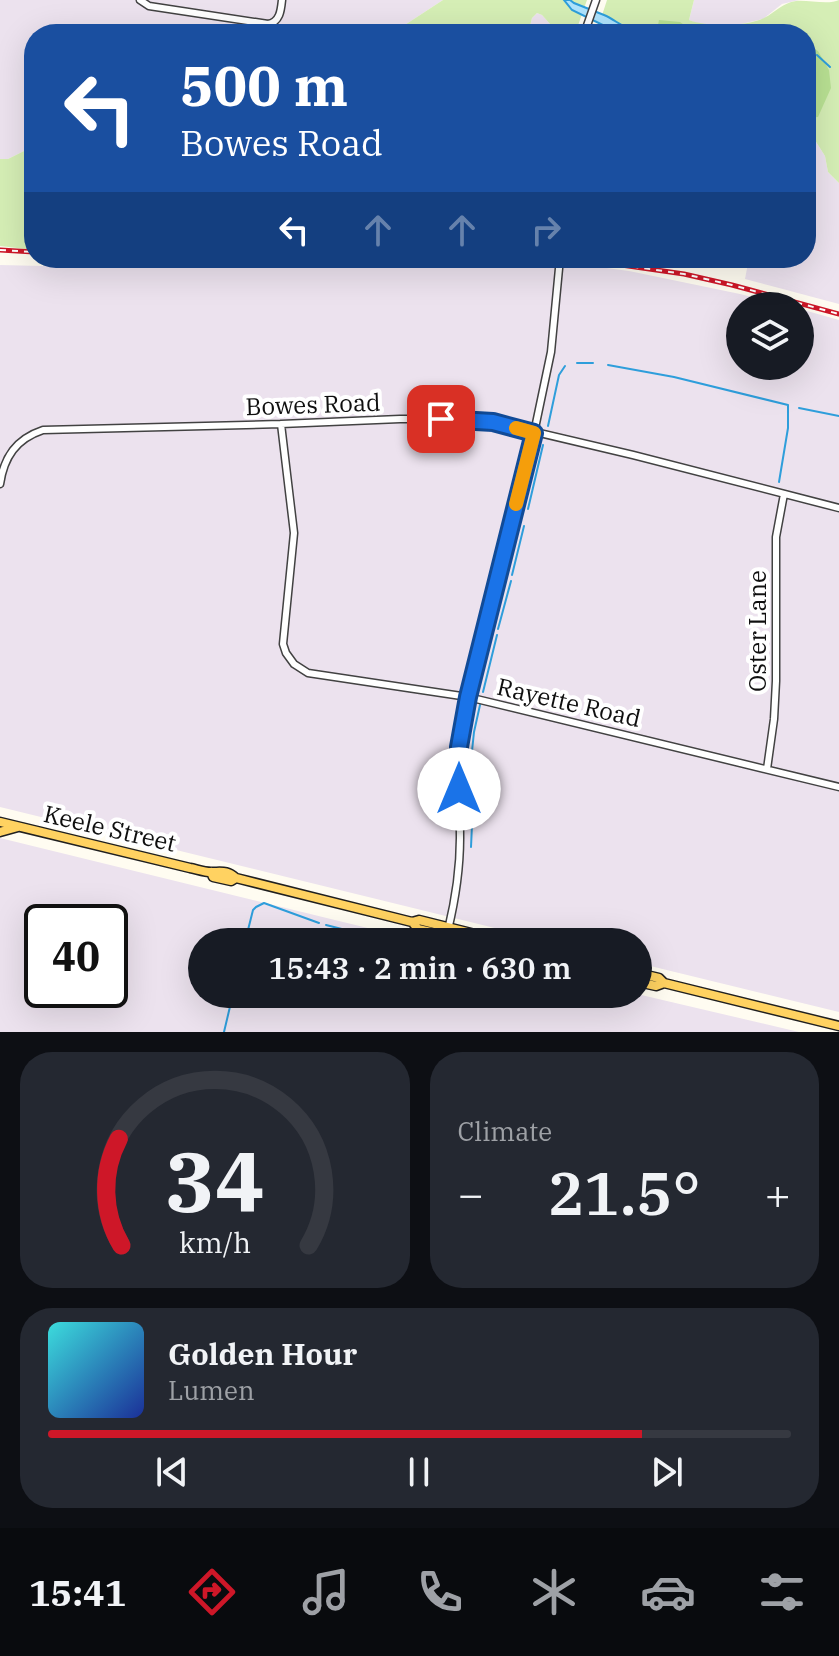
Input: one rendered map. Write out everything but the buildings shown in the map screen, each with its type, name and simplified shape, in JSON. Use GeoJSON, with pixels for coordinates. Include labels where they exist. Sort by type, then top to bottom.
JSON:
{"type":"FeatureCollection","features":[{"type":"Feature","properties":{"kind":"main road","name":"Keele Street"},"geometry":{"type":"LineString","coordinates":[[0,822],[211,872],[232,874],[236,878],[412,922],[419,920],[438,928]]}},
{"type":"Feature","properties":{"kind":"main road"},"geometry":{"type":"LineString","coordinates":[[0,832],[18,827]]}},
{"type":"Feature","properties":{"kind":"main road"},"geometry":{"type":"LineString","coordinates":[[652,976],[664,983],[839,1026]]}},
{"type":"Feature","properties":{"kind":"main road"},"geometry":{"type":"LineString","coordinates":[[652,985],[664,983]]}},
{"type":"Feature","properties":{"kind":"street"},"geometry":{"type":"LineString","coordinates":[[140,0],[149,6],[268,24],[278,18],[282,0]]}},
{"type":"Feature","properties":{"kind":"street"},"geometry":{"type":"LineString","coordinates":[[588,24],[596,0]]}},
{"type":"Feature","properties":{"kind":"street"},"geometry":{"type":"LineString","coordinates":[[449,928],[460,842],[459,747],[468,697],[534,433],[551,352],[559,268]]}},
{"type":"Feature","properties":{"kind":"street","name":"Bowes Road"},"geometry":{"type":"LineString","coordinates":[[0,484],[4,464],[13,449],[26,437],[43,430],[451,419],[493,422],[839,508]]}},
{"type":"Feature","properties":{"kind":"street","name":"Rayette Road"},"geometry":{"type":"LineString","coordinates":[[281,424],[294,533],[283,644],[297,668],[308,673],[468,697],[839,787]]}},
{"type":"Feature","properties":{"kind":"street","name":"Oster Lane"},"geometry":{"type":"LineString","coordinates":[[767,769],[776,681],[776,537],[784,494]]}},
{"type":"Feature","properties":{"kind":"shaded area"},"geometry":{"type":"Polygon","coordinates":[[[0,0],[443,0],[406,24],[24,24],[24,151],[8,159],[0,159],[0,0]]]}},
{"type":"Feature","properties":{"kind":"shaded area"},"geometry":{"type":"Polygon","coordinates":[[[694,0],[799,0],[782,4],[763,19],[741,24],[699,24],[689,20],[694,0]]]}},
{"type":"Feature","properties":{"kind":"shaded area"},"geometry":{"type":"Polygon","coordinates":[[[537,13],[550,24],[530,24],[537,13]]]}},
{"type":"Feature","properties":{"kind":"shaded area"},"geometry":{"type":"Polygon","coordinates":[[[816,142],[825,156],[828,172],[839,183],[839,304],[814,297],[814,292],[794,292],[745,279],[747,268],[816,268],[816,142]]]}},
{"type":"Feature","properties":{"kind":"shaded area"},"geometry":{"type":"Polygon","coordinates":[[[0,265],[24,266],[24,268],[606,268],[629,271],[730,292],[726,292],[726,380],[814,380],[814,313],[839,320],[839,1012],[652,966],[652,928],[495,928],[0,807],[0,265]]]}},
{"type":"Feature","properties":{"kind":"shaded area"},"geometry":{"type":"Polygon","coordinates":[[[0,838],[368,928],[188,928],[188,1008],[652,1008],[652,998],[799,1032],[0,1032],[0,838]]]}},
{"type":"Feature","properties":{"kind":"green space"},"geometry":{"type":"Polygon","coordinates":[[[443,0],[587,0],[579,24],[550,24],[537,13],[530,24],[406,24],[443,0]]]}},
{"type":"Feature","properties":{"kind":"green space"},"geometry":{"type":"Polygon","coordinates":[[[607,0],[694,0],[689,20],[706,24],[599,24],[607,0]]]}},
{"type":"Feature","properties":{"kind":"green space"},"geometry":{"type":"Polygon","coordinates":[[[839,0],[839,183],[828,172],[825,156],[816,142],[816,24],[736,24],[764,18],[791,2],[839,0]]]}},
{"type":"Feature","properties":{"kind":"green space"},"geometry":{"type":"Polygon","coordinates":[[[659,20],[683,24],[658,24],[659,20]]]}},
{"type":"Feature","properties":{"kind":"green space"},"geometry":{"type":"Polygon","coordinates":[[[816,50],[829,70],[831,88],[818,117],[816,50]]]}},
{"type":"Feature","properties":{"kind":"green space"},"geometry":{"type":"Polygon","coordinates":[[[24,151],[24,249],[0,246],[0,159],[8,159],[24,151]]]}},
{"type":"Feature","properties":{"kind":"water"},"geometry":{"type":"Polygon","coordinates":[[[564,0],[620,24],[601,24],[572,10],[564,0]]]}},
{"type":"Feature","properties":{"kind":"waterway"},"geometry":{"type":"LineString","coordinates":[[817,55],[830,67]]}},
{"type":"Feature","properties":{"kind":"waterway"},"geometry":{"type":"LineString","coordinates":[[577,363],[593,363]]}},
{"type":"Feature","properties":{"kind":"waterway"},"geometry":{"type":"LineString","coordinates":[[608,365],[674,377],[788,405],[788,428],[779,482]]}},
{"type":"Feature","properties":{"kind":"waterway"},"geometry":{"type":"LineString","coordinates":[[548,426],[559,375],[565,366]]}},
{"type":"Feature","properties":{"kind":"waterway"},"geometry":{"type":"LineString","coordinates":[[799,408],[839,416]]}},
{"type":"Feature","properties":{"kind":"waterway"},"geometry":{"type":"LineString","coordinates":[[528,509],[543,445]]}},
{"type":"Feature","properties":{"kind":"waterway"},"geometry":{"type":"LineString","coordinates":[[512,575],[524,526]]}},
{"type":"Feature","properties":{"kind":"waterway"},"geometry":{"type":"LineString","coordinates":[[498,629],[511,581]]}},
{"type":"Feature","properties":{"kind":"waterway"},"geometry":{"type":"LineString","coordinates":[[483,692],[497,635]]}},
{"type":"Feature","properties":{"kind":"waterway"},"geometry":{"type":"LineString","coordinates":[[472,751],[480,705]]}},
{"type":"Feature","properties":{"kind":"waterway"},"geometry":{"type":"LineString","coordinates":[[472,764],[472,814]]}},
{"type":"Feature","properties":{"kind":"waterway"},"geometry":{"type":"LineString","coordinates":[[471,847],[472,825]]}},
{"type":"Feature","properties":{"kind":"waterway"},"geometry":{"type":"LineString","coordinates":[[248,928],[253,910],[264,903],[319,923]]}},
{"type":"Feature","properties":{"kind":"waterway"},"geometry":{"type":"LineString","coordinates":[[326,925],[338,928]]}},
{"type":"Feature","properties":{"kind":"waterway"},"geometry":{"type":"LineString","coordinates":[[224,1032],[230,1008]]}},
{"type":"Feature","properties":{"kind":"railway"},"geometry":{"type":"LineString","coordinates":[[0,250],[24,251]]}},
{"type":"Feature","properties":{"kind":"railway"},"geometry":{"type":"LineString","coordinates":[[642,268],[732,285],[839,314]]}},
{"type":"Feature","properties":{"kind":"slow traffic"},"geometry":{"type":"LineString","coordinates":[[516,428],[534,433],[516,504]]}},
{"type":"Feature","properties":{"kind":"route"},"geometry":{"type":"LineString","coordinates":[[441,419],[493,422],[534,433],[468,697],[459,747],[459,789]]}}]}
